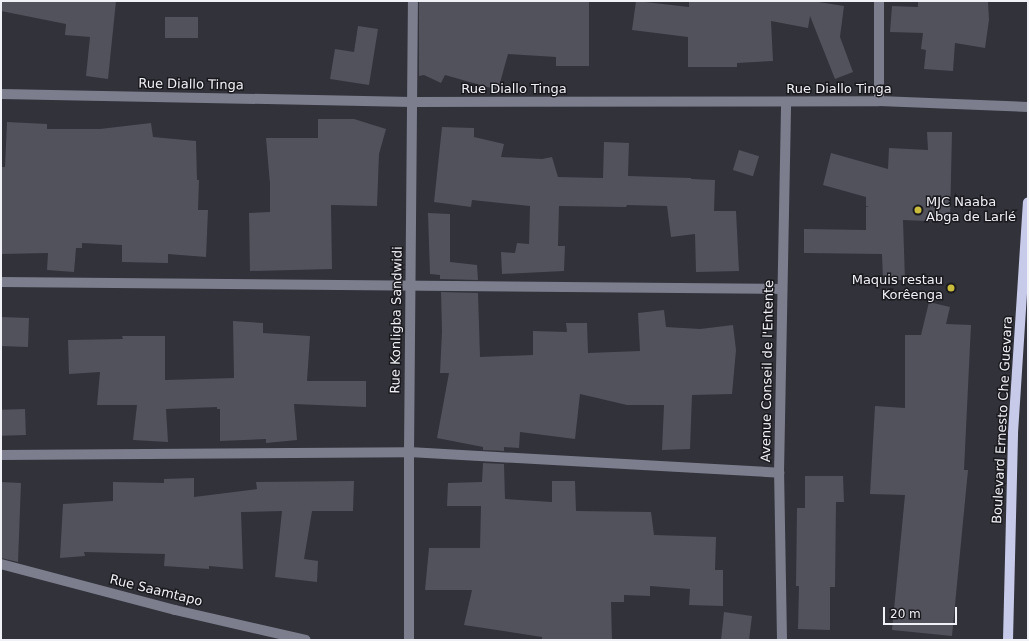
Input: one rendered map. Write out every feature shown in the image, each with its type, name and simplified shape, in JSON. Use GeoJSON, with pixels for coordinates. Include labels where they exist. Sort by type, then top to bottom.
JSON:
{"type":"FeatureCollection","features":[{"type":"Feature","properties":{"kind":"main road","name":"Boulevard Ernesto Che Guevara"},"geometry":{"type":"LineString","coordinates":[[1008,640],[1013,433],[1028,202]]}},
{"type":"Feature","properties":{"kind":"street","name":"Rue Konligba Sandwidi"},"geometry":{"type":"LineString","coordinates":[[409,640],[413,1]]}},
{"type":"Feature","properties":{"kind":"street"},"geometry":{"type":"LineString","coordinates":[[879,1],[879,101]]}},
{"type":"Feature","properties":{"kind":"street","name":"Rue Diallo Tinga"},"geometry":{"type":"LineString","coordinates":[[1,94],[412,102],[879,101],[1028,107]]}},
{"type":"Feature","properties":{"kind":"street","name":"Avenue Conseil de l'Entente"},"geometry":{"type":"LineString","coordinates":[[782,640],[779,474],[786,102]]}},
{"type":"Feature","properties":{"kind":"street"},"geometry":{"type":"LineString","coordinates":[[1,282],[411,287],[782,289]]}},
{"type":"Feature","properties":{"kind":"street"},"geometry":{"type":"LineString","coordinates":[[1,455],[409,452],[779,474]]}},
{"type":"Feature","properties":{"kind":"street","name":"Rue Saamtapo"},"geometry":{"type":"LineString","coordinates":[[1,564],[175,610],[306,640]]}},
{"type":"Feature","properties":{"kind":"building"},"geometry":{"type":"Polygon","coordinates":[[[1,1],[116,1],[108,79],[86,76],[90,37],[65,35],[66,24],[1,11],[1,1]]]}},
{"type":"Feature","properties":{"kind":"building"},"geometry":{"type":"Polygon","coordinates":[[[419,1],[589,1],[589,66],[556,66],[556,57],[508,54],[498,90],[445,75],[441,83],[424,75],[419,76],[419,1]]]}},
{"type":"Feature","properties":{"kind":"building"},"geometry":{"type":"Polygon","coordinates":[[[636,1],[689,7],[689,1],[812,1],[844,6],[840,37],[853,72],[835,79],[810,16],[808,28],[771,21],[773,61],[737,63],[737,67],[688,67],[688,37],[632,30],[636,1]]]}},
{"type":"Feature","properties":{"kind":"building"},"geometry":{"type":"Polygon","coordinates":[[[918,1],[988,1],[989,20],[985,48],[955,43],[953,71],[924,69],[926,50],[921,49],[923,33],[890,32],[892,6],[918,7],[918,1]]]}},
{"type":"Feature","properties":{"kind":"building"},"geometry":{"type":"Polygon","coordinates":[[[165,17],[198,17],[198,38],[165,38],[165,17]]]}},
{"type":"Feature","properties":{"kind":"building"},"geometry":{"type":"Polygon","coordinates":[[[358,26],[378,29],[369,85],[330,79],[335,49],[354,52],[358,26]]]}},
{"type":"Feature","properties":{"kind":"building"},"geometry":{"type":"Polygon","coordinates":[[[318,119],[354,119],[386,129],[379,154],[377,206],[331,205],[332,269],[250,271],[249,213],[270,212],[270,184],[266,138],[318,138],[318,119]]]}},
{"type":"Feature","properties":{"kind":"building"},"geometry":{"type":"Polygon","coordinates":[[[7,122],[47,124],[47,129],[100,129],[151,123],[153,137],[196,141],[197,180],[199,180],[198,210],[208,210],[206,257],[168,254],[168,263],[122,262],[122,245],[82,243],[82,248],[76,248],[74,272],[47,270],[48,253],[1,254],[1,167],[5,167],[7,122]]]}},
{"type":"Feature","properties":{"kind":"building"},"geometry":{"type":"Polygon","coordinates":[[[442,127],[474,128],[474,137],[504,144],[501,157],[542,159],[552,157],[558,177],[603,178],[604,142],[629,143],[628,176],[715,180],[714,211],[736,211],[739,271],[696,272],[695,234],[671,237],[667,206],[627,205],[626,207],[559,206],[558,246],[565,246],[564,271],[502,274],[501,252],[515,253],[517,243],[529,244],[530,206],[472,200],[471,207],[434,202],[442,127]]]}},
{"type":"Feature","properties":{"kind":"building"},"geometry":{"type":"Polygon","coordinates":[[[927,132],[952,132],[950,222],[903,220],[905,280],[883,280],[882,254],[804,253],[804,229],[866,230],[866,207],[869,207],[866,206],[866,197],[823,185],[831,153],[888,169],[889,148],[928,150],[927,132]]]}},
{"type":"Feature","properties":{"kind":"building"},"geometry":{"type":"Polygon","coordinates":[[[739,150],[759,156],[753,176],[733,170],[739,150]]]}},
{"type":"Feature","properties":{"kind":"building"},"geometry":{"type":"Polygon","coordinates":[[[428,213],[450,214],[450,262],[477,265],[478,280],[440,279],[440,275],[430,274],[428,213]]]}},
{"type":"Feature","properties":{"kind":"building"},"geometry":{"type":"Polygon","coordinates":[[[441,292],[478,293],[480,357],[533,355],[533,331],[567,332],[566,323],[587,323],[588,353],[640,351],[638,313],[664,310],[666,327],[700,329],[733,325],[736,350],[732,394],[692,395],[690,449],[662,450],[664,405],[627,405],[580,394],[575,439],[520,432],[519,448],[504,447],[504,451],[483,450],[483,447],[437,438],[449,373],[440,373],[442,331],[441,292]]]}},
{"type":"Feature","properties":{"kind":"building"},"geometry":{"type":"Polygon","coordinates":[[[929,302],[950,307],[946,324],[971,325],[964,470],[968,470],[952,636],[892,630],[905,495],[870,494],[875,406],[905,408],[905,335],[921,335],[929,302]]]}},
{"type":"Feature","properties":{"kind":"building"},"geometry":{"type":"Polygon","coordinates":[[[1,317],[29,318],[28,347],[1,346],[1,317]]]}},
{"type":"Feature","properties":{"kind":"building"},"geometry":{"type":"Polygon","coordinates":[[[233,321],[263,323],[263,333],[310,336],[307,381],[366,381],[366,407],[294,404],[297,440],[266,443],[266,439],[220,441],[220,409],[217,409],[217,407],[166,409],[168,442],[133,440],[137,405],[97,405],[100,372],[69,374],[68,340],[123,339],[122,336],[165,336],[165,380],[234,378],[233,321]]]}},
{"type":"Feature","properties":{"kind":"building"},"geometry":{"type":"Polygon","coordinates":[[[25,409],[26,435],[2,436],[1,410],[25,409]]]}},
{"type":"Feature","properties":{"kind":"building"},"geometry":{"type":"Polygon","coordinates":[[[483,463],[504,464],[505,499],[552,502],[552,481],[575,481],[576,511],[651,512],[654,535],[716,537],[715,570],[723,570],[723,606],[689,605],[690,589],[650,586],[650,596],[624,595],[624,602],[611,602],[612,640],[542,640],[542,637],[464,625],[472,590],[425,590],[429,548],[480,548],[481,506],[447,506],[448,483],[482,482],[483,463]]]}},
{"type":"Feature","properties":{"kind":"building"},"geometry":{"type":"Polygon","coordinates":[[[805,476],[843,476],[844,502],[836,502],[835,587],[830,587],[830,630],[798,629],[799,586],[796,586],[797,508],[805,508],[805,476]]]}},
{"type":"Feature","properties":{"kind":"building"},"geometry":{"type":"Polygon","coordinates":[[[194,478],[194,497],[257,489],[256,482],[354,481],[353,511],[312,511],[304,559],[318,561],[317,582],[275,577],[282,511],[241,512],[243,569],[209,566],[209,569],[164,566],[165,554],[84,552],[85,556],[60,558],[63,504],[113,501],[113,482],[164,483],[164,479],[194,478]]]}},
{"type":"Feature","properties":{"kind":"building"},"geometry":{"type":"Polygon","coordinates":[[[1,482],[21,483],[18,562],[1,558],[1,482]]]}},
{"type":"Feature","properties":{"kind":"building"},"geometry":{"type":"Polygon","coordinates":[[[724,612],[752,616],[749,640],[721,640],[724,612]]]}},
{"type":"Feature","properties":{"kind":"place","name":"MJC Naaba Abga de Larlé"},"geometry":{"type":"Point","coordinates":[918,210]}},
{"type":"Feature","properties":{"kind":"place","name":"Maquis restau Korêenga"},"geometry":{"type":"Point","coordinates":[951,288]}}]}
